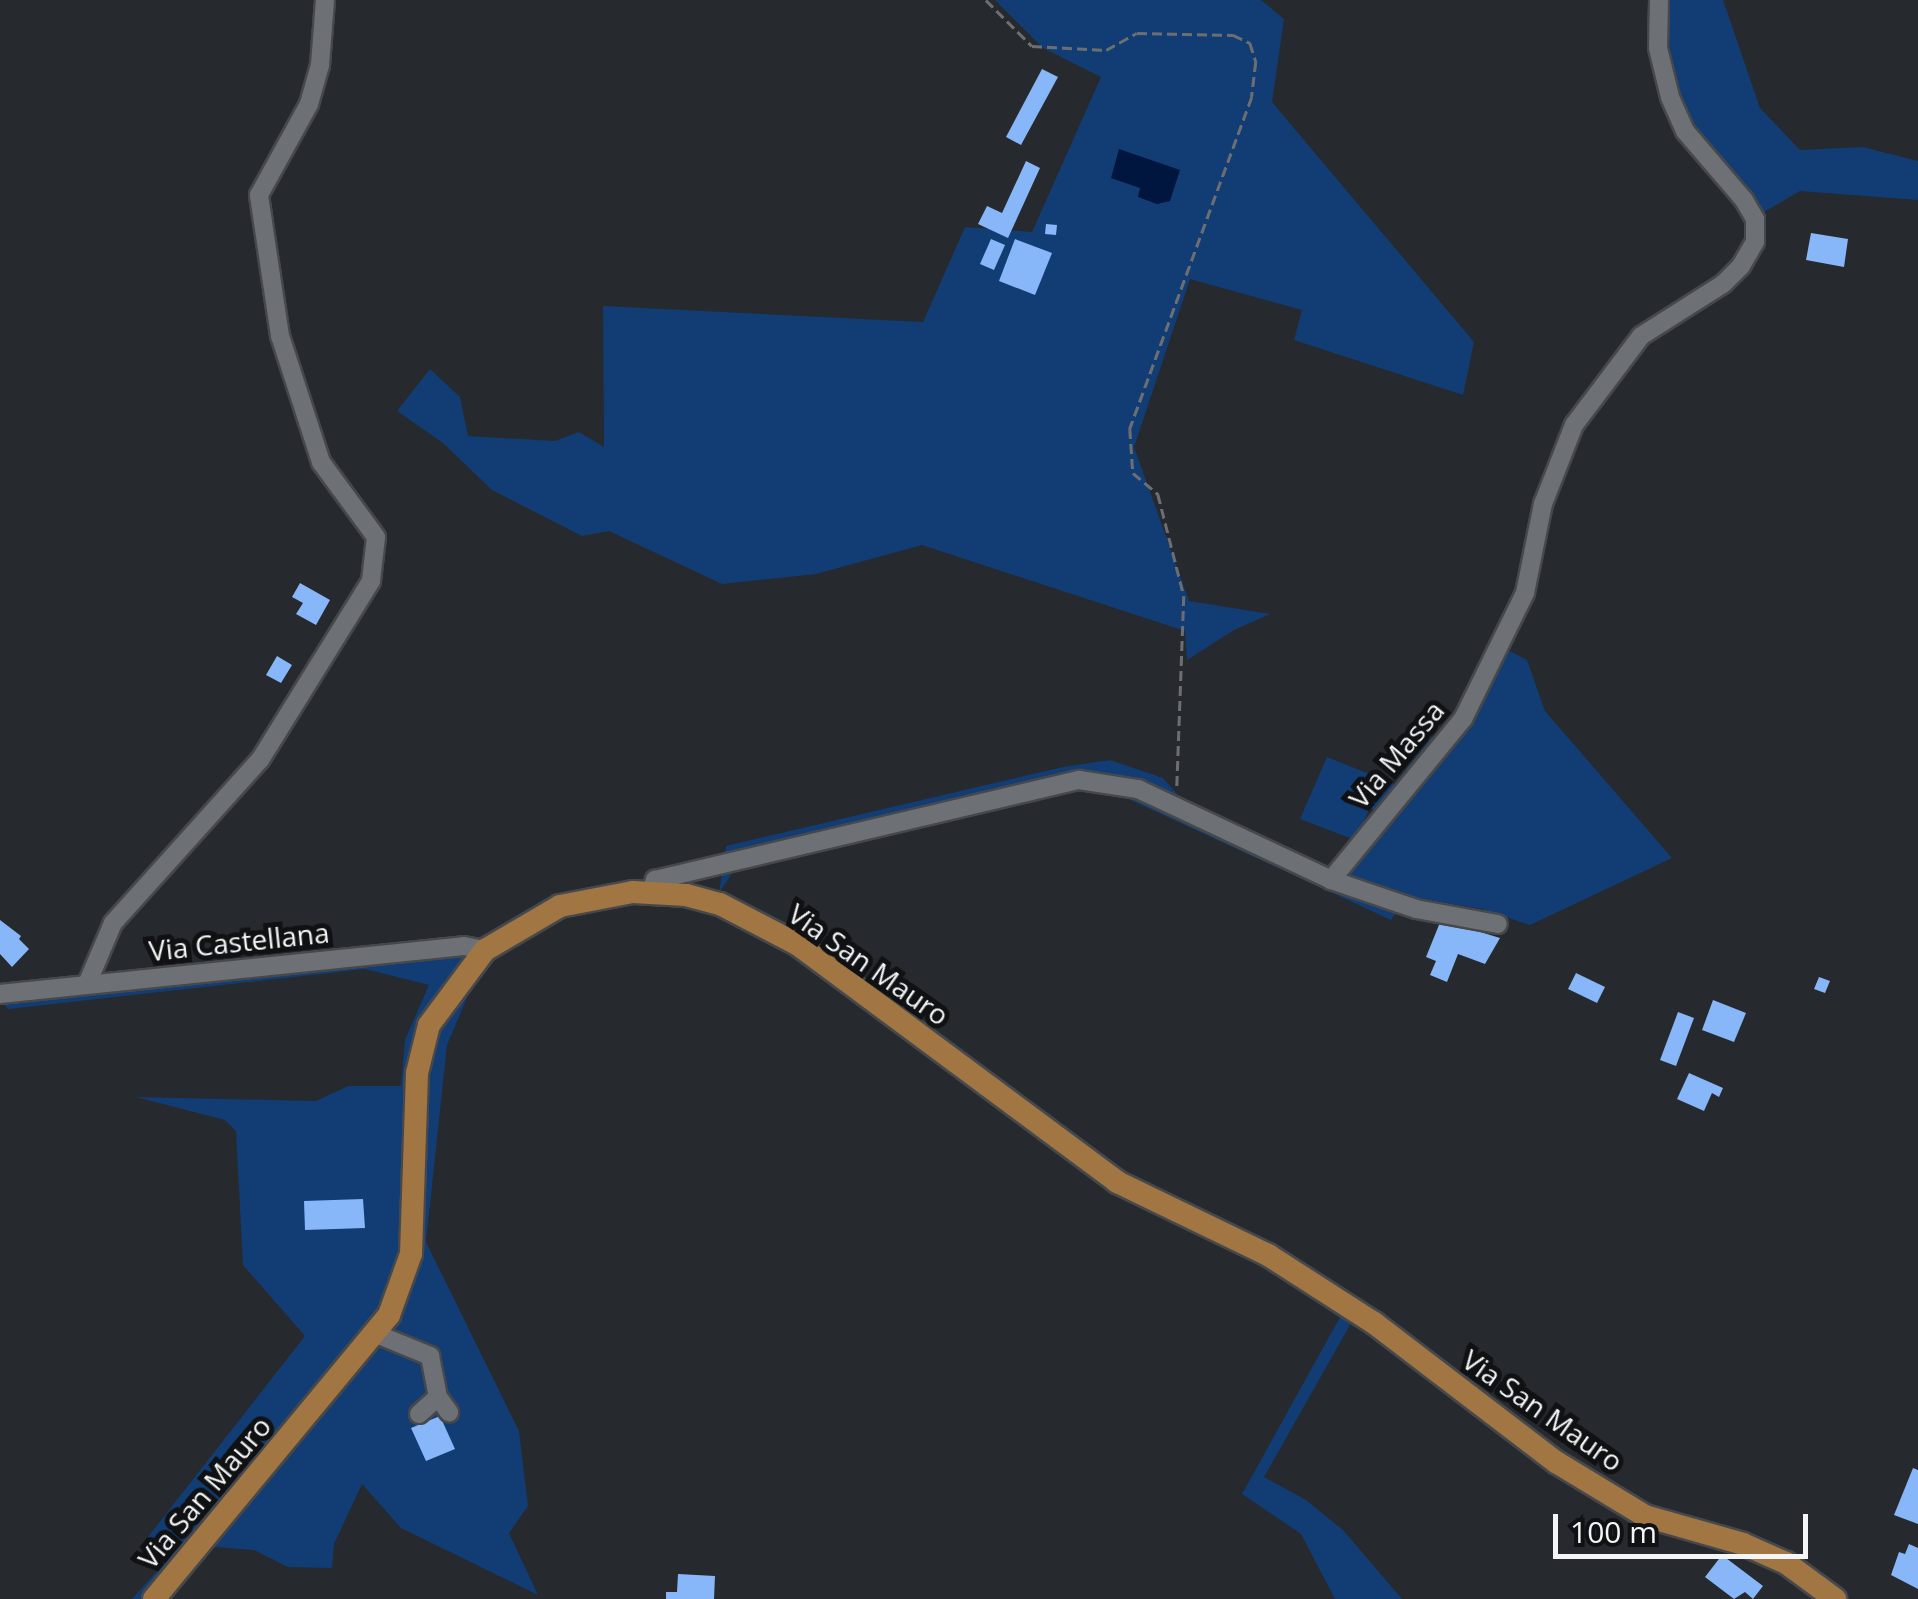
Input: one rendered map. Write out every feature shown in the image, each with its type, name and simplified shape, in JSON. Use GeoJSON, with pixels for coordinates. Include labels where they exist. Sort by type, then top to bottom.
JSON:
{"type":"FeatureCollection","features":[{"type":"Feature","properties":{"kind":"main road","name":"Via San Mauro"},"geometry":{"type":"LineString","coordinates":[[154,1599],[390,1315],[411,1254],[417,1073],[429,1025],[485,950],[560,906],[651,892],[720,904],[797,944],[1117,1182],[1268,1255],[1314,1284],[1374,1323],[1556,1462],[1646,1516],[1743,1544],[1786,1563],[1835,1599]]}},
{"type":"Feature","properties":{"kind":"street"},"geometry":{"type":"LineString","coordinates":[[87,984],[112,922],[260,760],[371,581],[376,537],[321,462],[280,336],[259,194],[308,104],[320,65],[325,0]]}},
{"type":"Feature","properties":{"kind":"street","name":"Via Massa"},"geometry":{"type":"LineString","coordinates":[[1331,880],[1463,719],[1525,593],[1543,504],[1574,425],[1641,336],[1723,284],[1741,266],[1755,242],[1755,219],[1744,200],[1685,131],[1670,97],[1658,48],[1659,0]]}},
{"type":"Feature","properties":{"kind":"street"},"geometry":{"type":"LineString","coordinates":[[651,892],[655,880],[1080,780],[1120,783],[1331,880],[1416,909],[1498,924]]}},
{"type":"Feature","properties":{"kind":"street","name":"Via Castellana"},"geometry":{"type":"LineString","coordinates":[[0,994],[464,946],[485,950]]}},
{"type":"Feature","properties":{"kind":"street"},"geometry":{"type":"LineString","coordinates":[[374,1333],[430,1356],[444,1404],[420,1414]]}},
{"type":"Feature","properties":{"kind":"path"},"geometry":{"type":"LineString","coordinates":[[986,0],[1032,46],[1106,50],[1137,33],[1232,35],[1250,43],[1256,62],[1252,97],[1130,429],[1133,473],[1158,494],[1184,596],[1177,808]]}},
{"type":"Feature","properties":{"kind":"shaded area"},"geometry":{"type":"Polygon","coordinates":[[[995,0],[1261,0],[1284,19],[1272,102],[1474,342],[1463,395],[1294,340],[1302,310],[1190,279],[1134,447],[1189,601],[1270,614],[1234,630],[1187,660],[1185,631],[922,545],[816,574],[722,584],[609,531],[582,536],[492,490],[443,443],[397,411],[430,369],[460,397],[468,436],[555,441],[579,432],[604,447],[603,306],[923,322],[965,227],[1032,232],[1101,77],[1043,48],[995,0]]]}},
{"type":"Feature","properties":{"kind":"shaded area"},"geometry":{"type":"Polygon","coordinates":[[[1667,0],[1723,0],[1760,108],[1800,150],[1863,147],[1918,161],[1918,200],[1800,191],[1757,216],[1685,110],[1665,43],[1667,0]]]}},
{"type":"Feature","properties":{"kind":"shaded area"},"geometry":{"type":"Polygon","coordinates":[[[1119,149],[1180,170],[1170,201],[1157,204],[1138,197],[1140,188],[1111,178],[1119,149]]]}},
{"type":"Feature","properties":{"kind":"shaded area"},"geometry":{"type":"Polygon","coordinates":[[[1506,649],[1527,660],[1545,711],[1672,858],[1530,925],[1482,909],[1405,896],[1343,879],[1506,649]]]}},
{"type":"Feature","properties":{"kind":"shaded area"},"geometry":{"type":"Polygon","coordinates":[[[1459,714],[1378,812],[1370,808],[1355,840],[1300,819],[1327,757],[1394,784],[1430,739],[1459,714]]]}},
{"type":"Feature","properties":{"kind":"shaded area"},"geometry":{"type":"Polygon","coordinates":[[[1110,760],[1163,778],[1184,802],[1109,773],[1074,775],[1044,790],[1122,786],[1396,913],[1391,920],[1113,792],[1081,789],[734,870],[719,893],[726,846],[1063,767],[1110,760]]]}},
{"type":"Feature","properties":{"kind":"shaded area"},"geometry":{"type":"Polygon","coordinates":[[[457,948],[469,956],[447,978],[428,1011],[400,1257],[387,1295],[296,1417],[143,1599],[132,1599],[174,1552],[148,1537],[305,1336],[243,1265],[236,1131],[225,1120],[136,1097],[316,1101],[348,1086],[401,1086],[405,1040],[429,985],[365,969],[8,1009],[0,998],[457,948]]]}},
{"type":"Feature","properties":{"kind":"shaded area"},"geometry":{"type":"Polygon","coordinates":[[[480,967],[447,1045],[426,1242],[519,1431],[528,1506],[509,1533],[538,1595],[401,1528],[362,1484],[334,1544],[332,1568],[288,1567],[254,1550],[203,1546],[391,1320],[425,1067],[440,1020],[480,967]]]}},
{"type":"Feature","properties":{"kind":"shaded area"},"geometry":{"type":"Polygon","coordinates":[[[1344,1310],[1355,1316],[1264,1477],[1306,1500],[1343,1530],[1402,1599],[1335,1599],[1301,1534],[1242,1494],[1344,1310]]]}},
{"type":"Feature","properties":{"kind":"building"},"geometry":{"type":"Polygon","coordinates":[[[1042,69],[1058,77],[1021,145],[1006,137],[1042,69]]]}},
{"type":"Feature","properties":{"kind":"building"},"geometry":{"type":"Polygon","coordinates":[[[1026,161],[1040,168],[1008,238],[978,224],[987,206],[1002,213],[1026,161]]]}},
{"type":"Feature","properties":{"kind":"building"},"geometry":{"type":"Polygon","coordinates":[[[1046,224],[1057,225],[1056,235],[1045,234],[1046,224]]]}},
{"type":"Feature","properties":{"kind":"building"},"geometry":{"type":"Polygon","coordinates":[[[1811,233],[1848,239],[1844,267],[1806,260],[1811,233]]]}},
{"type":"Feature","properties":{"kind":"building"},"geometry":{"type":"Polygon","coordinates":[[[991,239],[1005,245],[994,270],[980,264],[991,239]]]}},
{"type":"Feature","properties":{"kind":"building"},"geometry":{"type":"Polygon","coordinates":[[[1015,239],[1052,253],[1035,295],[999,281],[1015,239]]]}},
{"type":"Feature","properties":{"kind":"building"},"geometry":{"type":"Polygon","coordinates":[[[300,583],[330,600],[316,625],[296,614],[303,603],[292,597],[300,583]]]}},
{"type":"Feature","properties":{"kind":"building"},"geometry":{"type":"Polygon","coordinates":[[[277,656],[292,665],[281,683],[266,675],[277,656]]]}},
{"type":"Feature","properties":{"kind":"building"},"geometry":{"type":"Polygon","coordinates":[[[0,920],[21,936],[19,939],[29,949],[12,967],[0,954],[0,920]]]}},
{"type":"Feature","properties":{"kind":"building"},"geometry":{"type":"Polygon","coordinates":[[[1441,920],[1500,938],[1485,964],[1458,954],[1447,982],[1430,975],[1436,961],[1426,957],[1441,920]]]}},
{"type":"Feature","properties":{"kind":"building"},"geometry":{"type":"Polygon","coordinates":[[[1576,973],[1605,987],[1597,1003],[1568,989],[1576,973]]]}},
{"type":"Feature","properties":{"kind":"building"},"geometry":{"type":"Polygon","coordinates":[[[1819,977],[1830,981],[1825,993],[1814,989],[1819,977]]]}},
{"type":"Feature","properties":{"kind":"building"},"geometry":{"type":"Polygon","coordinates":[[[1713,1000],[1746,1013],[1734,1042],[1702,1030],[1713,1000]]]}},
{"type":"Feature","properties":{"kind":"building"},"geometry":{"type":"Polygon","coordinates":[[[1678,1012],[1694,1018],[1676,1066],[1660,1060],[1678,1012]]]}},
{"type":"Feature","properties":{"kind":"building"},"geometry":{"type":"Polygon","coordinates":[[[1689,1073],[1723,1088],[1719,1097],[1712,1093],[1704,1111],[1677,1099],[1689,1073]]]}},
{"type":"Feature","properties":{"kind":"building"},"geometry":{"type":"Polygon","coordinates":[[[363,1199],[365,1228],[305,1230],[304,1201],[363,1199]]]}},
{"type":"Feature","properties":{"kind":"building"},"geometry":{"type":"Polygon","coordinates":[[[440,1416],[455,1449],[426,1461],[411,1428],[440,1416]]]}},
{"type":"Feature","properties":{"kind":"building"},"geometry":{"type":"Polygon","coordinates":[[[1913,1468],[1918,1470],[1918,1524],[1894,1515],[1913,1468]]]}},
{"type":"Feature","properties":{"kind":"building"},"geometry":{"type":"Polygon","coordinates":[[[1909,1544],[1918,1548],[1918,1589],[1891,1575],[1899,1552],[1905,1554],[1909,1544]]]}},
{"type":"Feature","properties":{"kind":"building"},"geometry":{"type":"Polygon","coordinates":[[[1722,1555],[1763,1586],[1753,1599],[1745,1592],[1734,1599],[1705,1577],[1722,1555]]]}},
{"type":"Feature","properties":{"kind":"building"},"geometry":{"type":"Polygon","coordinates":[[[678,1574],[715,1576],[714,1599],[666,1599],[666,1592],[677,1592],[678,1574]]]}}]}
